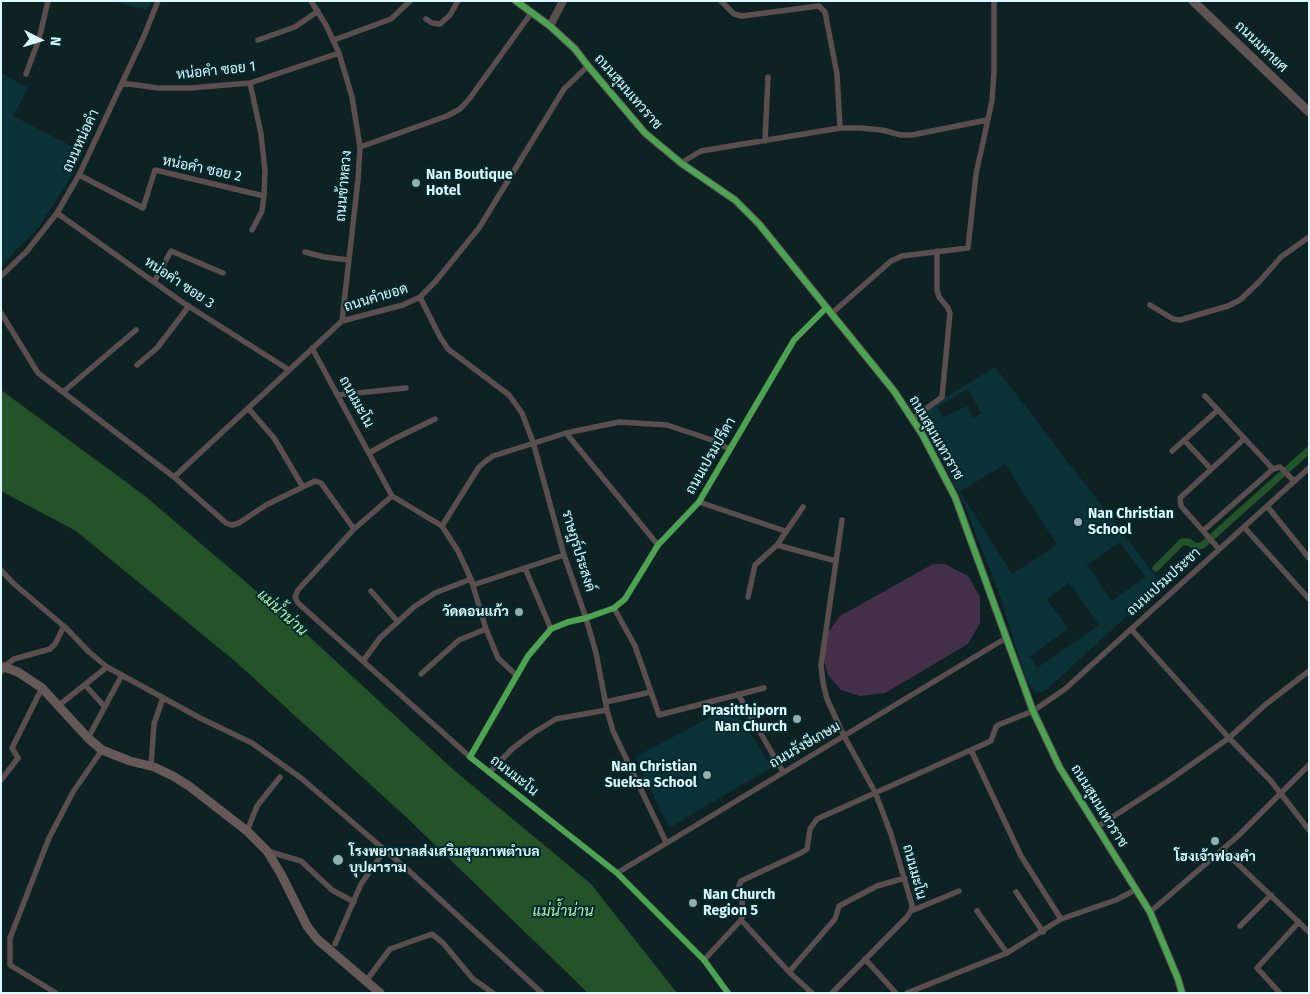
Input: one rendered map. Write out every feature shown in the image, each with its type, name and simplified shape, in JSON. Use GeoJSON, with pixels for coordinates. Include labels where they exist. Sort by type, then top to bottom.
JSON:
{"type":"FeatureCollection","features":[{"type":"Feature","properties":{"kind":"main road","name":"ถนนมหายศ"},"geometry":{"type":"LineString","coordinates":[[1193,1],[1309,112]]}},
{"type":"Feature","properties":{"kind":"main road"},"geometry":{"type":"LineString","coordinates":[[2,669],[18,672],[42,688],[88,738],[102,750],[130,761],[151,766],[189,786],[247,831],[267,851],[306,926],[317,939],[380,993]]}},
{"type":"Feature","properties":{"kind":"street"},"geometry":{"type":"LineString","coordinates":[[26,74],[39,39],[48,1]]}},
{"type":"Feature","properties":{"kind":"street","name":"ถนนหน่อคำ"},"geometry":{"type":"LineString","coordinates":[[1,276],[27,251],[57,214],[79,175],[158,1]]}},
{"type":"Feature","properties":{"kind":"street","name":"ถนนข้าหลวง"},"geometry":{"type":"LineString","coordinates":[[311,1],[334,40],[339,53],[352,97],[360,147],[342,321]]}},
{"type":"Feature","properties":{"kind":"street"},"geometry":{"type":"LineString","coordinates":[[334,40],[391,19],[410,1]]}},
{"type":"Feature","properties":{"kind":"street"},"geometry":{"type":"LineString","coordinates":[[426,19],[432,23],[440,24],[450,15],[458,1]]}},
{"type":"Feature","properties":{"kind":"street","name":"ถนนสุมนเทวราช"},"geometry":{"type":"LineString","coordinates":[[516,1],[550,26],[575,49],[644,133],[680,163],[735,200],[759,224],[894,391],[955,496],[1033,711],[1060,768],[1150,912],[1182,993]]}},
{"type":"Feature","properties":{"kind":"street"},"geometry":{"type":"LineString","coordinates":[[550,26],[563,1]]}},
{"type":"Feature","properties":{"kind":"street"},"geometry":{"type":"LineString","coordinates":[[721,1],[734,14],[742,16],[819,6],[825,12],[837,74],[840,128]]}},
{"type":"Feature","properties":{"kind":"street"},"geometry":{"type":"LineString","coordinates":[[680,163],[701,152],[840,128],[882,130],[901,135],[912,135],[987,120],[992,101],[994,72],[994,1]]}},
{"type":"Feature","properties":{"kind":"street"},"geometry":{"type":"LineString","coordinates":[[258,40],[295,27],[318,11]]}},
{"type":"Feature","properties":{"kind":"street"},"geometry":{"type":"LineString","coordinates":[[360,147],[447,116],[460,108],[470,98],[532,12]]}},
{"type":"Feature","properties":{"kind":"street","name":"หน่อคำ ซอย 1"},"geometry":{"type":"LineString","coordinates":[[122,83],[158,88],[190,88],[250,83],[339,53]]}},
{"type":"Feature","properties":{"kind":"street","name":"ถนนคำยอด"},"geometry":{"type":"LineString","coordinates":[[174,477],[342,321],[403,306],[420,297],[435,282],[479,228],[564,89],[588,66]]}},
{"type":"Feature","properties":{"kind":"street"},"geometry":{"type":"LineString","coordinates":[[766,141],[768,77]]}},
{"type":"Feature","properties":{"kind":"street"},"geometry":{"type":"LineString","coordinates":[[250,83],[261,134],[265,171],[262,211],[252,230]]}},
{"type":"Feature","properties":{"kind":"street","name":"ถนนเปรมปรีดา"},"geometry":{"type":"LineString","coordinates":[[516,675],[528,656],[551,629],[614,608],[625,599],[658,545],[699,502],[794,340],[891,261],[902,256],[968,248],[976,174],[987,120]]}},
{"type":"Feature","properties":{"kind":"street","name":"หน่อคำ ซอย 2"},"geometry":{"type":"LineString","coordinates":[[79,175],[143,208],[155,170],[264,196]]}},
{"type":"Feature","properties":{"kind":"street","name":"หน่อคำ ซอย 3"},"geometry":{"type":"LineString","coordinates":[[57,214],[188,306],[289,370]]}},
{"type":"Feature","properties":{"kind":"street"},"geometry":{"type":"LineString","coordinates":[[1150,304],[1173,319],[1180,320],[1228,306],[1240,300],[1281,257],[1309,237]]}},
{"type":"Feature","properties":{"kind":"street"},"geometry":{"type":"LineString","coordinates":[[154,282],[171,251],[222,273]]}},
{"type":"Feature","properties":{"kind":"street"},"geometry":{"type":"LineString","coordinates":[[912,419],[942,397],[950,312],[937,290],[937,251]]}},
{"type":"Feature","properties":{"kind":"street"},"geometry":{"type":"LineString","coordinates":[[304,252],[349,260]]}},
{"type":"Feature","properties":{"kind":"street","name":"ราษฎร์ประสงค์"},"geometry":{"type":"LineString","coordinates":[[420,297],[448,349],[509,395],[522,413],[533,442],[564,555],[586,618],[596,653],[613,731],[666,842]]}},
{"type":"Feature","properties":{"kind":"street"},"geometry":{"type":"LineString","coordinates":[[137,366],[157,348],[188,306]]}},
{"type":"Feature","properties":{"kind":"street"},"geometry":{"type":"LineString","coordinates":[[1,313],[38,373],[174,477],[226,523],[232,525],[266,505],[315,481],[321,483],[354,529]]}},
{"type":"Feature","properties":{"kind":"street"},"geometry":{"type":"LineString","coordinates":[[63,392],[136,330]]}},
{"type":"Feature","properties":{"kind":"street","name":"ถนนมะโน"},"geometry":{"type":"LineString","coordinates":[[312,348],[392,496]]}},
{"type":"Feature","properties":{"kind":"street"},"geometry":{"type":"LineString","coordinates":[[337,395],[406,388]]}},
{"type":"Feature","properties":{"kind":"street"},"geometry":{"type":"LineString","coordinates":[[1205,396],[1273,469]]}},
{"type":"Feature","properties":{"kind":"street"},"geometry":{"type":"LineString","coordinates":[[248,408],[274,438],[303,487]]}},
{"type":"Feature","properties":{"kind":"street"},"geometry":{"type":"LineString","coordinates":[[1172,451],[1218,410]]}},
{"type":"Feature","properties":{"kind":"street"},"geometry":{"type":"LineString","coordinates":[[369,453],[435,419]]}},
{"type":"Feature","properties":{"kind":"street"},"geometry":{"type":"LineString","coordinates":[[442,526],[479,467],[486,461],[493,456],[566,433],[619,422],[667,425],[712,440],[729,449]]}},
{"type":"Feature","properties":{"kind":"street"},"geometry":{"type":"LineString","coordinates":[[566,433],[658,545]]}},
{"type":"Feature","properties":{"kind":"street"},"geometry":{"type":"LineString","coordinates":[[1219,549],[1181,506],[1180,498],[1244,438]]}},
{"type":"Feature","properties":{"kind":"street"},"geometry":{"type":"LineString","coordinates":[[1184,440],[1211,469]]}},
{"type":"Feature","properties":{"kind":"street"},"geometry":{"type":"LineString","coordinates":[[1203,531],[1273,469],[1280,467],[1294,481]]}},
{"type":"Feature","properties":{"kind":"street","name":"ถนนเปรมประชา"},"geometry":{"type":"LineString","coordinates":[[741,920],[744,913],[739,886],[741,881],[807,849],[810,829],[817,819],[991,740],[998,726],[1033,711],[1065,689],[1294,481],[1307,472]]}},
{"type":"Feature","properties":{"kind":"street"},"geometry":{"type":"LineString","coordinates":[[470,757],[298,603],[295,597],[298,590],[354,529],[392,496],[442,526],[458,551],[472,582],[486,629],[498,658],[516,675]]}},
{"type":"Feature","properties":{"kind":"street"},"geometry":{"type":"LineString","coordinates":[[699,502],[785,531]]}},
{"type":"Feature","properties":{"kind":"street"},"geometry":{"type":"LineString","coordinates":[[748,597],[755,565],[777,545],[802,506]]}},
{"type":"Feature","properties":{"kind":"street"},"geometry":{"type":"LineString","coordinates":[[1267,506],[1309,558]]}},
{"type":"Feature","properties":{"kind":"street","name":"ถนนมะโน"},"geometry":{"type":"LineString","coordinates":[[832,993],[910,911],[912,905],[891,834],[874,792],[844,736],[827,699],[823,683],[821,665],[842,520]]}},
{"type":"Feature","properties":{"kind":"street"},"geometry":{"type":"LineString","coordinates":[[1244,526],[1309,600]]}},
{"type":"Feature","properties":{"kind":"street"},"geometry":{"type":"LineString","coordinates":[[777,545],[836,561]]}},
{"type":"Feature","properties":{"kind":"street"},"geometry":{"type":"LineString","coordinates":[[363,661],[380,638],[414,607],[436,592],[525,568],[564,555]]}},
{"type":"Feature","properties":{"kind":"street"},"geometry":{"type":"LineString","coordinates":[[525,568],[551,629]]}},
{"type":"Feature","properties":{"kind":"street"},"geometry":{"type":"LineString","coordinates":[[1,570],[13,584],[64,626],[89,652],[107,667],[200,718],[252,743],[301,778],[385,850],[542,993]]}},
{"type":"Feature","properties":{"kind":"street"},"geometry":{"type":"LineString","coordinates":[[371,591],[398,622]]}},
{"type":"Feature","properties":{"kind":"street"},"geometry":{"type":"LineString","coordinates":[[614,608],[635,646],[659,715],[764,688]]}},
{"type":"Feature","properties":{"kind":"street"},"geometry":{"type":"LineString","coordinates":[[2,669],[14,659],[50,649],[55,644],[64,626]]}},
{"type":"Feature","properties":{"kind":"street"},"geometry":{"type":"LineString","coordinates":[[421,674],[459,640],[486,629]]}},
{"type":"Feature","properties":{"kind":"street"},"geometry":{"type":"LineString","coordinates":[[1131,629],[1281,794],[1309,830]]}},
{"type":"Feature","properties":{"kind":"street","name":"ถนนรังษีเกษม"},"geometry":{"type":"LineString","coordinates":[[617,873],[1006,638]]}},
{"type":"Feature","properties":{"kind":"street"},"geometry":{"type":"LineString","coordinates":[[58,706],[107,667]]}},
{"type":"Feature","properties":{"kind":"street"},"geometry":{"type":"LineString","coordinates":[[1097,827],[1168,781],[1229,738],[1265,705],[1309,671]]}},
{"type":"Feature","properties":{"kind":"street"},"geometry":{"type":"LineString","coordinates":[[88,738],[122,675]]}},
{"type":"Feature","properties":{"kind":"street","name":"ถนนมะโน"},"geometry":{"type":"LineString","coordinates":[[516,675],[470,757],[617,873],[704,960],[728,993]]}},
{"type":"Feature","properties":{"kind":"street"},"geometry":{"type":"LineString","coordinates":[[85,685],[105,707]]}},
{"type":"Feature","properties":{"kind":"street"},"geometry":{"type":"LineString","coordinates":[[1,780],[18,758],[12,748],[42,688]]}},
{"type":"Feature","properties":{"kind":"street"},"geometry":{"type":"LineString","coordinates":[[606,702],[651,692]]}},
{"type":"Feature","properties":{"kind":"street"},"geometry":{"type":"LineString","coordinates":[[738,694],[783,772]]}},
{"type":"Feature","properties":{"kind":"street"},"geometry":{"type":"LineString","coordinates":[[151,766],[154,724],[163,698]]}},
{"type":"Feature","properties":{"kind":"street"},"geometry":{"type":"LineString","coordinates":[[489,773],[512,750],[533,733],[556,719],[607,710]]}},
{"type":"Feature","properties":{"kind":"street"},"geometry":{"type":"LineString","coordinates":[[56,993],[10,965],[10,938],[49,838],[73,792],[102,750]]}},
{"type":"Feature","properties":{"kind":"street"},"geometry":{"type":"LineString","coordinates":[[971,750],[1021,856],[1061,919]]}},
{"type":"Feature","properties":{"kind":"street"},"geometry":{"type":"LineString","coordinates":[[1150,912],[1222,850],[1309,765]]}},
{"type":"Feature","properties":{"kind":"street"},"geometry":{"type":"LineString","coordinates":[[247,831],[257,806],[280,777]]}},
{"type":"Feature","properties":{"kind":"street"},"geometry":{"type":"LineString","coordinates":[[1302,821],[1309,817]]}},
{"type":"Feature","properties":{"kind":"street"},"geometry":{"type":"LineString","coordinates":[[335,944],[361,884],[385,850]]}},
{"type":"Feature","properties":{"kind":"street"},"geometry":{"type":"LineString","coordinates":[[1222,850],[1309,932]]}},
{"type":"Feature","properties":{"kind":"street"},"geometry":{"type":"LineString","coordinates":[[267,851],[301,861],[332,890],[354,902]]}},
{"type":"Feature","properties":{"kind":"street"},"geometry":{"type":"LineString","coordinates":[[789,972],[835,919],[839,906],[877,886],[905,878]]}},
{"type":"Feature","properties":{"kind":"street"},"geometry":{"type":"LineString","coordinates":[[907,993],[1007,953],[1061,919],[1116,900],[1137,890]]}},
{"type":"Feature","properties":{"kind":"street"},"geometry":{"type":"LineString","coordinates":[[910,911],[959,891]]}},
{"type":"Feature","properties":{"kind":"street"},"geometry":{"type":"LineString","coordinates":[[1016,892],[1043,932]]}},
{"type":"Feature","properties":{"kind":"street"},"geometry":{"type":"LineString","coordinates":[[1240,926],[1271,895]]}},
{"type":"Feature","properties":{"kind":"street"},"geometry":{"type":"LineString","coordinates":[[977,911],[1007,953]]}},
{"type":"Feature","properties":{"kind":"street"},"geometry":{"type":"LineString","coordinates":[[704,960],[741,920],[789,972],[812,993]]}},
{"type":"Feature","properties":{"kind":"street"},"geometry":{"type":"LineString","coordinates":[[1280,993],[1257,968],[1299,922]]}},
{"type":"Feature","properties":{"kind":"street"},"geometry":{"type":"LineString","coordinates":[[366,981],[390,949],[432,934],[443,943],[473,979],[493,993]]}},
{"type":"Feature","properties":{"kind":"street"},"geometry":{"type":"LineString","coordinates":[[865,959],[896,993]]}},
{"type":"Feature","properties":{"kind":"shaded area"},"geometry":{"type":"Polygon","coordinates":[[[113,1],[151,1],[147,10],[113,1]]]}},
{"type":"Feature","properties":{"kind":"shaded area"},"geometry":{"type":"Polygon","coordinates":[[[1,73],[28,88],[13,116],[83,152],[72,175],[39,227],[1,266],[1,73]]]}},
{"type":"Feature","properties":{"kind":"shaded area","name":"Nan Christian School"},"geometry":{"type":"Polygon","coordinates":[[[995,367],[1162,584],[1044,692],[1035,692],[1027,682],[1000,596],[964,503],[943,462],[915,416],[995,367]],[[968,389],[937,407],[943,418],[967,406],[973,418],[981,413],[968,389]],[[1005,464],[960,492],[1012,574],[1057,545],[1005,464]],[[1120,542],[1087,565],[1112,601],[1145,577],[1120,542]],[[1069,583],[1047,599],[1068,629],[1030,656],[1037,668],[1099,625],[1069,583]]]}},
{"type":"Feature","properties":{"kind":"shaded area"},"geometry":{"type":"Polygon","coordinates":[[[933,564],[945,564],[968,576],[980,597],[980,623],[968,644],[885,693],[860,696],[841,690],[828,675],[823,657],[826,635],[840,616],[933,564]]]}},
{"type":"Feature","properties":{"kind":"shaded area"},"geometry":{"type":"Polygon","coordinates":[[[732,706],[772,767],[669,828],[635,757],[732,706]]]}},
{"type":"Feature","properties":{"kind":"water","name":"แม่น้ำน่าน"},"geometry":{"type":"Polygon","coordinates":[[[1,390],[145,496],[302,630],[456,772],[591,884],[677,993],[588,993],[405,816],[236,662],[76,531],[1,491],[1,390]]]}},
{"type":"Feature","properties":{"kind":"waterway"},"geometry":{"type":"LineString","coordinates":[[1156,568],[1182,542],[1189,542],[1196,547],[1203,545],[1309,450]]}},
{"type":"Feature","properties":{"kind":"cycle path"},"geometry":{"type":"LineString","coordinates":[[516,1],[550,26],[575,49],[645,133],[681,163],[735,200],[759,224],[894,391],[922,434],[955,497],[1033,711],[1060,768],[1150,912],[1182,993]]}},
{"type":"Feature","properties":{"kind":"cycle path"},"geometry":{"type":"LineString","coordinates":[[728,993],[704,960],[617,873],[470,757],[528,656],[551,629],[614,608],[625,599],[658,545],[699,502],[794,340],[826,308]]}},
{"type":"Feature","properties":{"kind":"place","name":"Nan Boutique Hotel"},"geometry":{"type":"Point","coordinates":[416,183]}},
{"type":"Feature","properties":{"kind":"place","name":"Nan Christian School"},"geometry":{"type":"Point","coordinates":[1078,522]}},
{"type":"Feature","properties":{"kind":"place","name":"วัดดอนแก้ว"},"geometry":{"type":"Point","coordinates":[519,612]}},
{"type":"Feature","properties":{"kind":"place","name":"Prasitthiporn Nan Church"},"geometry":{"type":"Point","coordinates":[797,719]}},
{"type":"Feature","properties":{"kind":"place","name":"Nan Christian Sueksa School"},"geometry":{"type":"Point","coordinates":[707,775]}},
{"type":"Feature","properties":{"kind":"place","name":"โฮงเจ้าฟองคำ"},"geometry":{"type":"Point","coordinates":[1215,841]}},
{"type":"Feature","properties":{"kind":"place","name":"โรงพยาบาลส่งเสริมสุขภาพตำบล บุปผาราม"},"geometry":{"type":"Point","coordinates":[338,860]}},
{"type":"Feature","properties":{"kind":"place","name":"Nan Church Region 5"},"geometry":{"type":"Point","coordinates":[693,903]}}]}
